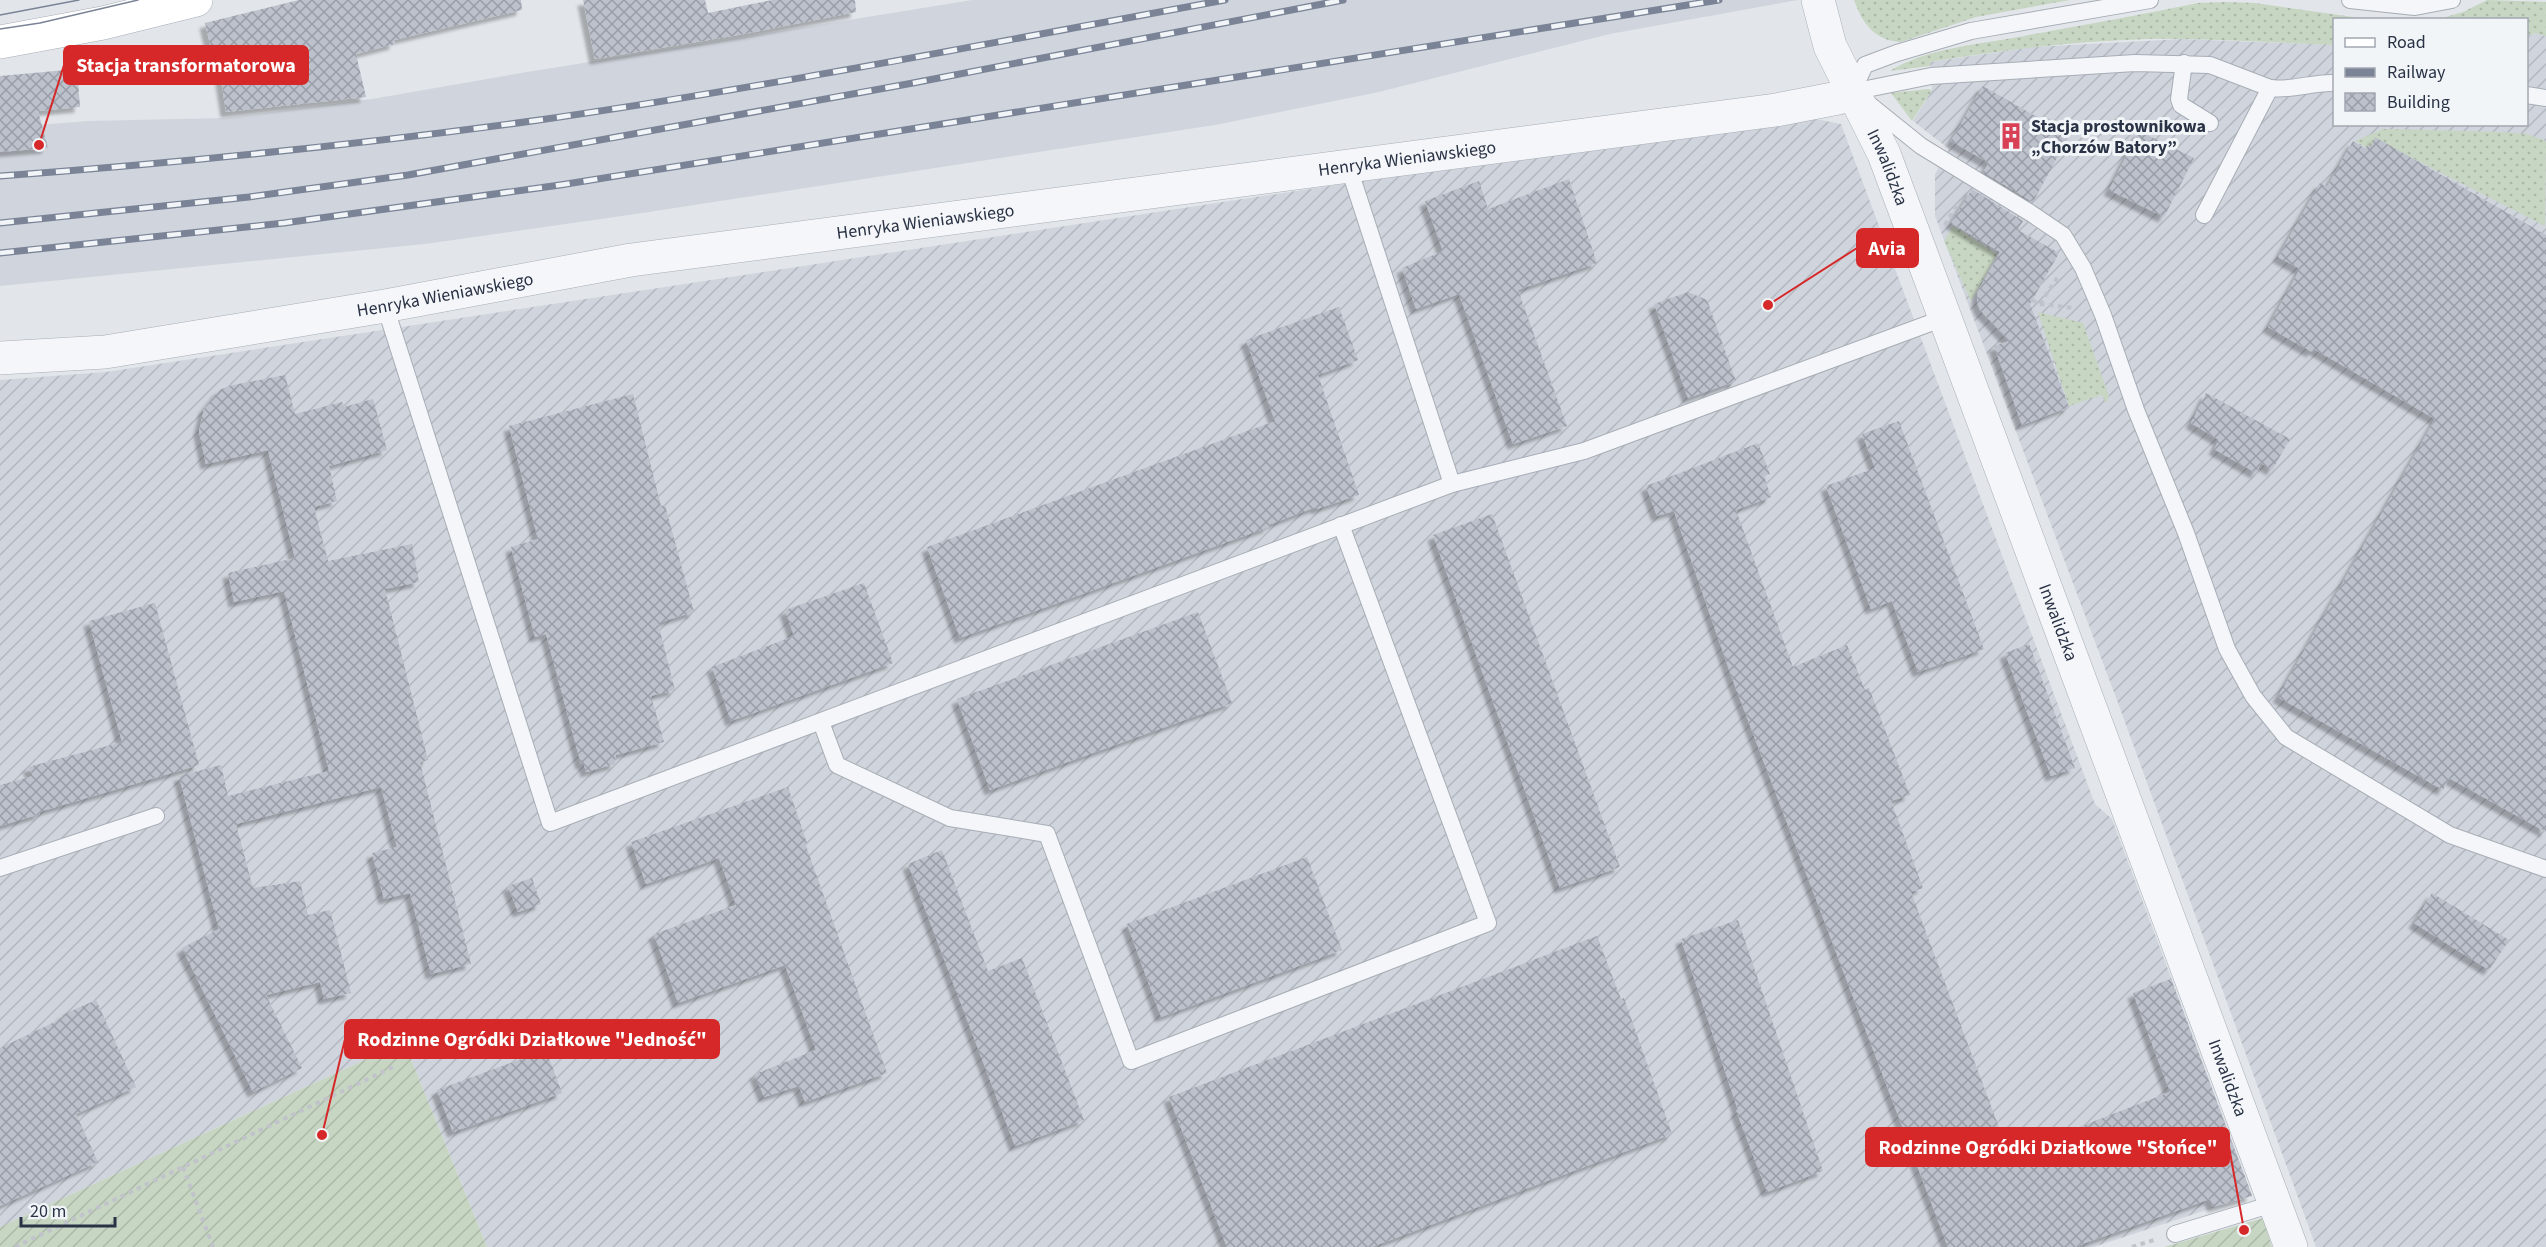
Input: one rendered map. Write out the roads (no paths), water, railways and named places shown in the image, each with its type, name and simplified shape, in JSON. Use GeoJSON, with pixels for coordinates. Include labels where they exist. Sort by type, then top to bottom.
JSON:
{"type":"FeatureCollection","features":[{"type":"Feature","properties":{"kind":"street"},"geometry":{"type":"LineString","coordinates":[[0,42],[103,23],[196,0]]}},
{"type":"Feature","properties":{"kind":"street","name":"Inwalidzka"},"geometry":{"type":"LineString","coordinates":[[1818,0],[1830,46],[1884,154],[2291,1247]]}},
{"type":"Feature","properties":{"kind":"street","name":"Henryka Wieniawskiego"},"geometry":{"type":"LineString","coordinates":[[0,358],[105,352],[385,306],[631,260],[1776,110],[1838,98],[1852,92]]}},
{"type":"Feature","properties":{"kind":"lane"},"geometry":{"type":"LineString","coordinates":[[1852,92],[1864,65],[1897,53],[1971,31],[2150,0]]}},
{"type":"Feature","properties":{"kind":"lane"},"geometry":{"type":"LineString","coordinates":[[2350,0],[2415,7],[2452,0]]}},
{"type":"Feature","properties":{"kind":"lane"},"geometry":{"type":"LineString","coordinates":[[1852,92],[1931,76],[2135,63],[2210,65],[2280,90],[2333,82]]}},
{"type":"Feature","properties":{"kind":"lane"},"geometry":{"type":"LineString","coordinates":[[2184,63],[2178,99],[2181,105],[2210,123]]}},
{"type":"Feature","properties":{"kind":"lane"},"geometry":{"type":"LineString","coordinates":[[2204,215],[2270,88]]}},
{"type":"Feature","properties":{"kind":"lane"},"geometry":{"type":"LineString","coordinates":[[1852,92],[1921,146],[2063,235],[2084,268],[2103,315],[2136,411],[2186,533],[2227,649],[2253,696],[2286,737],[2450,835],[2546,869]]}},
{"type":"Feature","properties":{"kind":"lane"},"geometry":{"type":"LineString","coordinates":[[2528,95],[2546,98]]}},
{"type":"Feature","properties":{"kind":"lane"},"geometry":{"type":"LineString","coordinates":[[1348,165],[1452,484]]}},
{"type":"Feature","properties":{"kind":"lane"},"geometry":{"type":"LineString","coordinates":[[385,306],[550,823],[1452,484],[1584,452],[1944,318]]}},
{"type":"Feature","properties":{"kind":"lane"},"geometry":{"type":"LineString","coordinates":[[820,722],[837,765],[950,818],[1047,834],[1131,1061],[1488,923],[1341,525]]}},
{"type":"Feature","properties":{"kind":"lane"},"geometry":{"type":"LineString","coordinates":[[0,868],[156,816]]}},
{"type":"Feature","properties":{"kind":"lane"},"geometry":{"type":"LineString","coordinates":[[2175,1234],[2276,1203]]}},
{"type":"Feature","properties":{"kind":"tram line"},"geometry":{"type":"LineString","coordinates":[[0,15],[79,0]]}},
{"type":"Feature","properties":{"kind":"tram line"},"geometry":{"type":"LineString","coordinates":[[0,29],[40,23],[138,0]]}},
{"type":"Feature","properties":{"kind":"railway"},"geometry":{"type":"LineString","coordinates":[[0,176],[266,153],[532,121],[792,79],[1225,0]]}},
{"type":"Feature","properties":{"kind":"railway"},"geometry":{"type":"LineString","coordinates":[[0,223],[249,197],[408,175],[913,83],[1343,0]]}},
{"type":"Feature","properties":{"kind":"railway"},"geometry":{"type":"LineString","coordinates":[[0,253],[284,223],[560,185],[1719,0]]}},
{"type":"Feature","properties":{"kind":"place","name":"Stacja prostownikowa „Chorzów Batory”"},"geometry":{"type":"Point","coordinates":[2011,136]}},
{"type":"Feature","properties":{"kind":"place","name":"Stacja transformatorowa"},"geometry":{"type":"Point","coordinates":[39,145]}},
{"type":"Feature","properties":{"kind":"place","name":"Avia"},"geometry":{"type":"Point","coordinates":[1768,305]}},
{"type":"Feature","properties":{"kind":"place","name":"Rodzinne Ogródki Działkowe \"Jedność\""},"geometry":{"type":"Point","coordinates":[322,1135]}},
{"type":"Feature","properties":{"kind":"place","name":"Rodzinne Ogródki Działkowe \"Słońce\""},"geometry":{"type":"Point","coordinates":[2244,1230]}}]}
